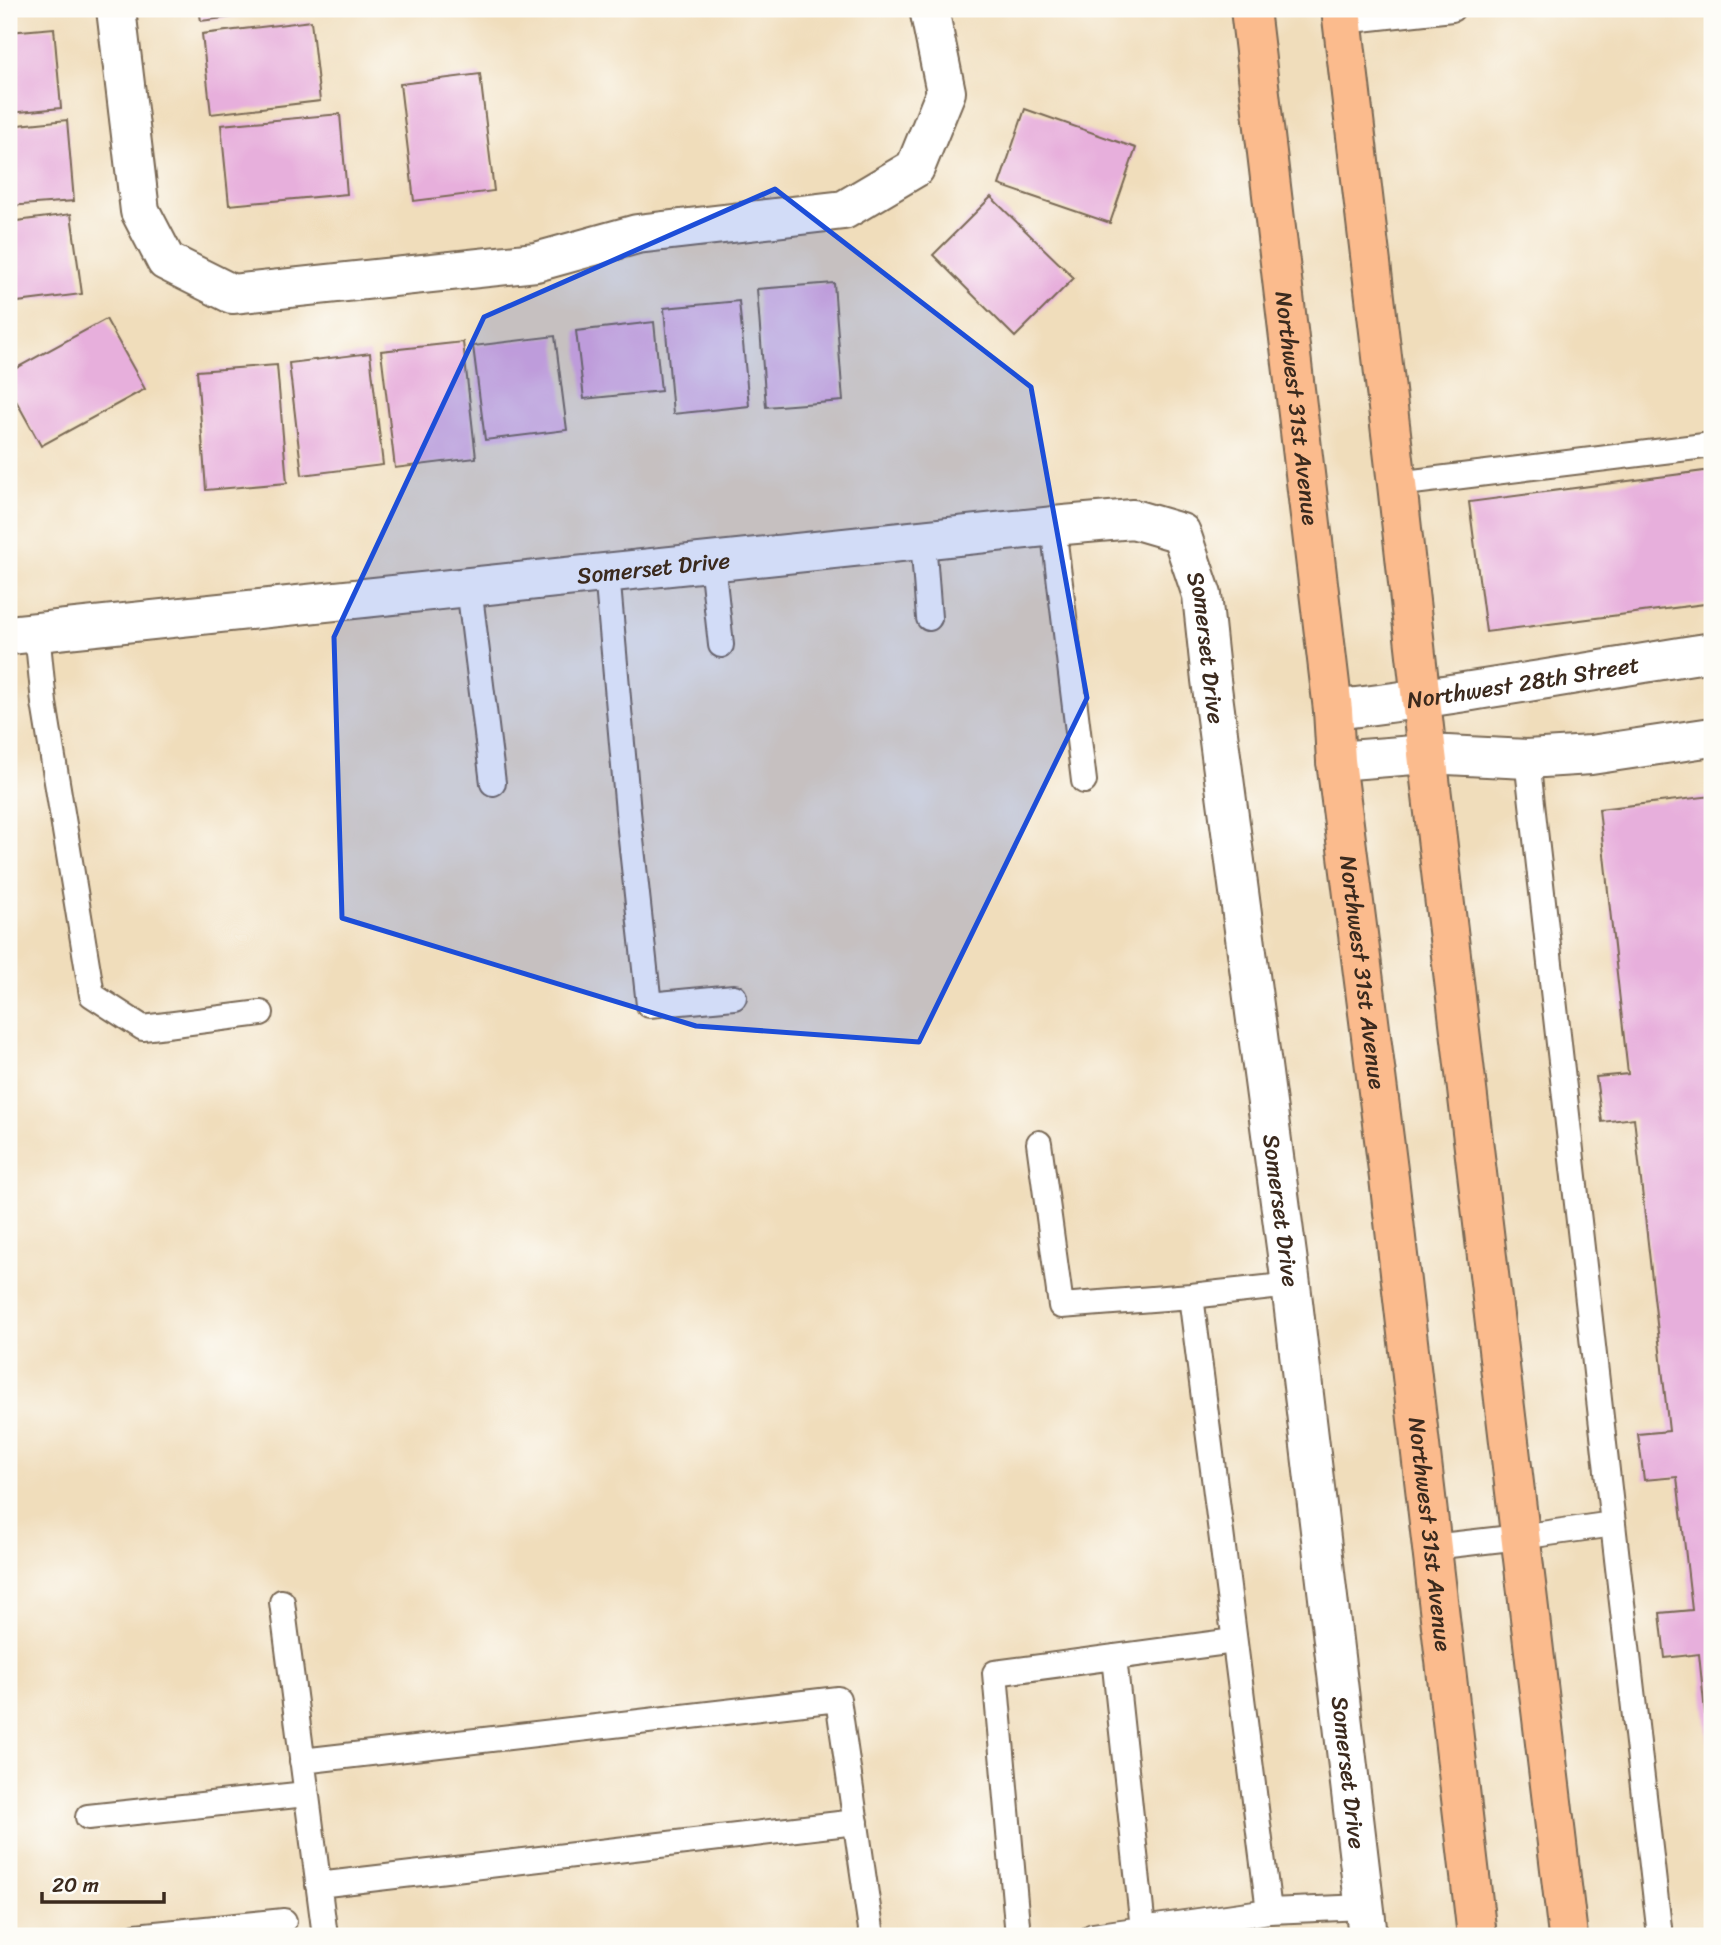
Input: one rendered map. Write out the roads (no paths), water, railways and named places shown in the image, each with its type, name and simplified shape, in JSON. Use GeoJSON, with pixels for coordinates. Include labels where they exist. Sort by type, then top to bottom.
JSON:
{"type":"FeatureCollection","features":[{"type":"Feature","properties":{"kind":"main road","name":"Northwest 31st Avenue"},"geometry":{"type":"LineString","coordinates":[[1250,9],[1333,710],[1336,761],[1389,1178],[1477,1936]]}},
{"type":"Feature","properties":{"kind":"main road"},"geometry":{"type":"LineString","coordinates":[[1342,15],[1568,1936]]}},
{"type":"Feature","properties":{"kind":"street"},"geometry":{"type":"LineString","coordinates":[[116,9],[140,211],[166,261],[232,293],[536,262],[637,234],[844,210],[915,168],[946,92],[929,9]]}},
{"type":"Feature","properties":{"kind":"street","name":"Somerset Drive"},"geometry":{"type":"LineString","coordinates":[[23,633],[1133,520],[1181,533],[1202,595],[1291,1285],[1366,1922]]}},
{"type":"Feature","properties":{"kind":"street","name":"Northwest 28th Street"},"geometry":{"type":"LineString","coordinates":[[1333,710],[1422,699],[1712,652]]}},
{"type":"Feature","properties":{"kind":"street"},"geometry":{"type":"LineString","coordinates":[[1336,761],[1427,754],[1527,759],[1591,755],[1712,737]]}},
{"type":"Feature","properties":{"kind":"lane"},"geometry":{"type":"LineString","coordinates":[[1342,15],[1452,9]]}},
{"type":"Feature","properties":{"kind":"lane"},"geometry":{"type":"LineString","coordinates":[[1397,484],[1712,445]]}},
{"type":"Feature","properties":{"kind":"lane"},"geometry":{"type":"LineString","coordinates":[[1053,527],[1084,781]]}},
{"type":"Feature","properties":{"kind":"lane"},"geometry":{"type":"LineString","coordinates":[[923,540],[929,618]]}},
{"type":"Feature","properties":{"kind":"lane"},"geometry":{"type":"LineString","coordinates":[[712,562],[721,645]]}},
{"type":"Feature","properties":{"kind":"lane"},"geometry":{"type":"LineString","coordinates":[[607,573],[628,812],[649,1005],[734,997]]}},
{"type":"Feature","properties":{"kind":"lane"},"geometry":{"type":"LineString","coordinates":[[468,587],[493,783]]}},
{"type":"Feature","properties":{"kind":"lane"},"geometry":{"type":"LineString","coordinates":[[23,633],[44,703],[92,995],[143,1028],[261,1013]]}},
{"type":"Feature","properties":{"kind":"lane"},"geometry":{"type":"LineString","coordinates":[[1527,759],[1660,1936]]}},
{"type":"Feature","properties":{"kind":"lane"},"geometry":{"type":"LineString","coordinates":[[1039,1143],[1061,1306],[1291,1285]]}},
{"type":"Feature","properties":{"kind":"lane"},"geometry":{"type":"LineString","coordinates":[[1191,1296],[1269,1911]]}},
{"type":"Feature","properties":{"kind":"lane"},"geometry":{"type":"LineString","coordinates":[[1432,1546],[1613,1524]]}},
{"type":"Feature","properties":{"kind":"lane"},"geometry":{"type":"LineString","coordinates":[[282,1602],[325,1936]]}},
{"type":"Feature","properties":{"kind":"lane"},"geometry":{"type":"LineString","coordinates":[[1018,1936],[995,1673],[1234,1641]]}},
{"type":"Feature","properties":{"kind":"lane"},"geometry":{"type":"LineString","coordinates":[[1114,1657],[1143,1929]]}},
{"type":"Feature","properties":{"kind":"lane"},"geometry":{"type":"LineString","coordinates":[[302,1760],[838,1699],[872,1936]]}},
{"type":"Feature","properties":{"kind":"lane"},"geometry":{"type":"LineString","coordinates":[[88,1817],[306,1794]]}},
{"type":"Feature","properties":{"kind":"lane"},"geometry":{"type":"LineString","coordinates":[[318,1885],[856,1822]]}},
{"type":"Feature","properties":{"kind":"lane"},"geometry":{"type":"LineString","coordinates":[[1093,1936],[1269,1911],[1366,1922]]}},
{"type":"Feature","properties":{"kind":"lane"},"geometry":{"type":"LineString","coordinates":[[136,1936],[284,1921]]}}]}
